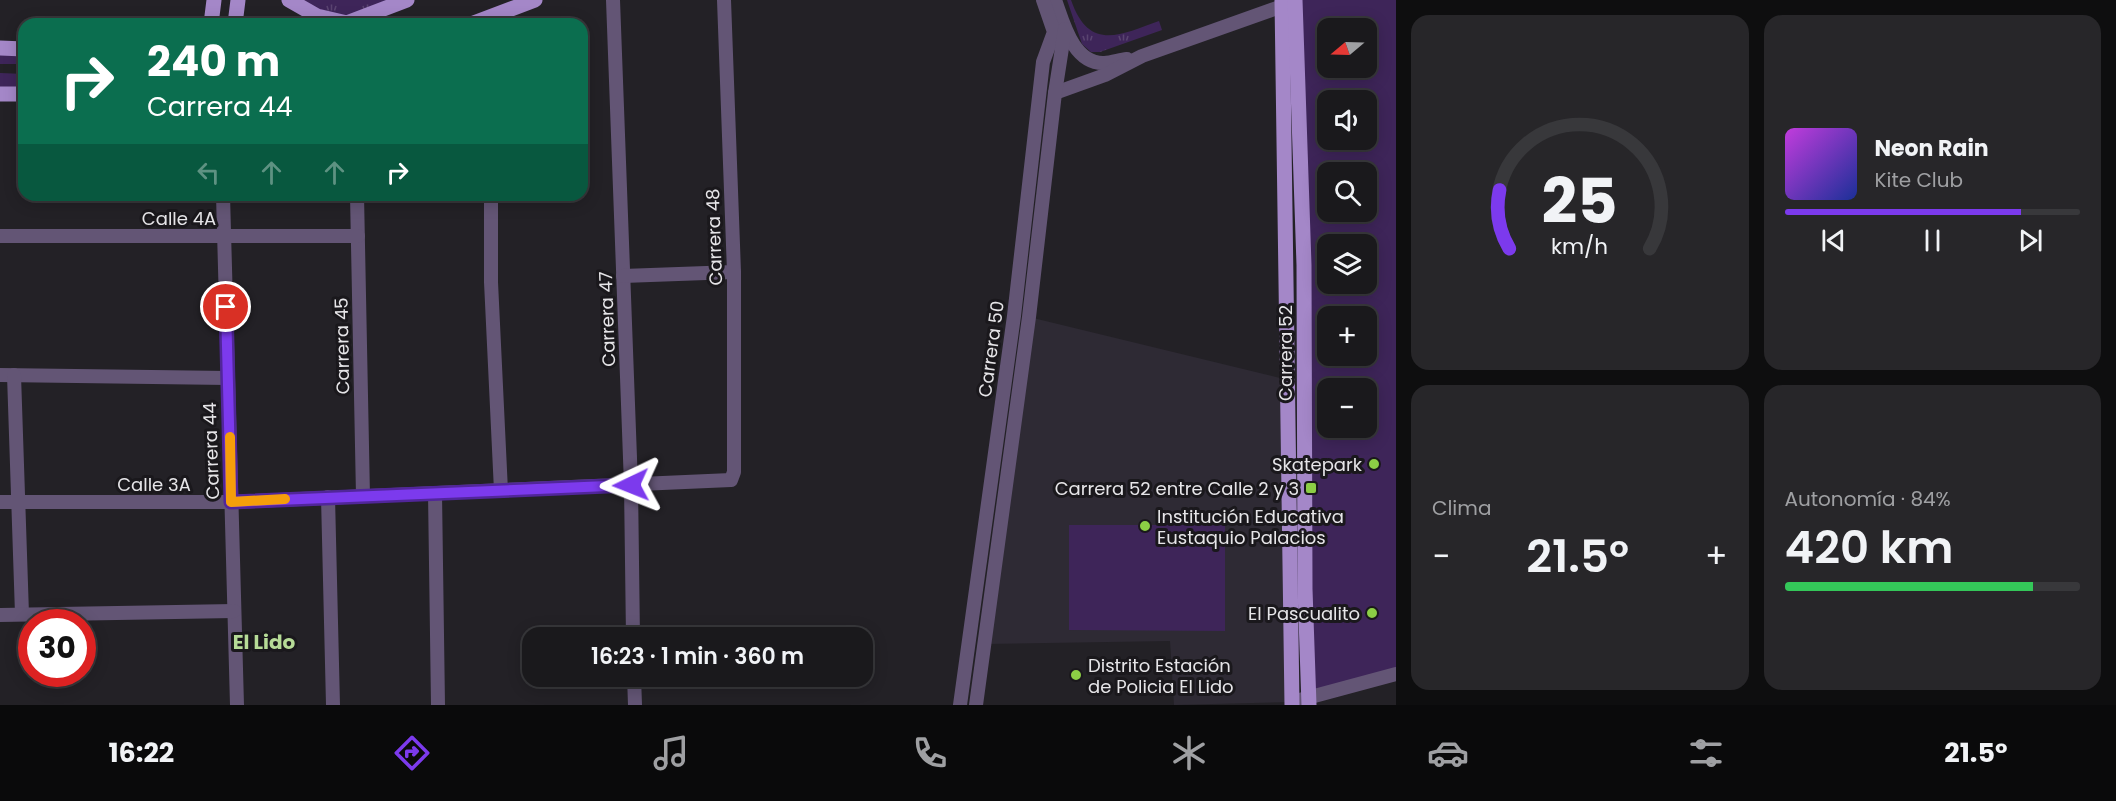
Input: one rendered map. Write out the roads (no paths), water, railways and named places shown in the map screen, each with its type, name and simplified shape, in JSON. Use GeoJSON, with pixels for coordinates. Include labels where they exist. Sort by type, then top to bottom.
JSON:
{"type":"FeatureCollection","features":[{"type":"Feature","properties":{"kind":"main road"},"geometry":{"type":"LineString","coordinates":[[212,18],[214,0]]}},
{"type":"Feature","properties":{"kind":"main road"},"geometry":{"type":"LineString","coordinates":[[236,18],[238,0]]}},
{"type":"Feature","properties":{"kind":"main road"},"geometry":{"type":"LineString","coordinates":[[289,0],[325,18]]}},
{"type":"Feature","properties":{"kind":"main road"},"geometry":{"type":"LineString","coordinates":[[358,18],[407,0]]}},
{"type":"Feature","properties":{"kind":"main road"},"geometry":{"type":"LineString","coordinates":[[495,18],[535,0]]}},
{"type":"Feature","properties":{"kind":"main road","name":"Carrera 52"},"geometry":{"type":"LineString","coordinates":[[1289,2],[1299,115],[1304,265],[1305,589],[1309,702]]}},
{"type":"Feature","properties":{"kind":"main road","name":"Carrera 52"},"geometry":{"type":"LineString","coordinates":[[1289,2],[1283,116],[1292,704]]}},
{"type":"Feature","properties":{"kind":"main road"},"geometry":{"type":"LineString","coordinates":[[0,48],[18,49]]}},
{"type":"Feature","properties":{"kind":"main road"},"geometry":{"type":"LineString","coordinates":[[0,94],[18,94]]}},
{"type":"Feature","properties":{"kind":"main road"},"geometry":{"type":"LineString","coordinates":[[1283,116],[1299,115]]}},
{"type":"Feature","properties":{"kind":"street","name":"Carrera 47"},"geometry":{"type":"LineString","coordinates":[[613,0],[631,485],[633,627]]}},
{"type":"Feature","properties":{"kind":"street","name":"Carrera 48"},"geometry":{"type":"LineString","coordinates":[[724,0],[734,272],[734,472]]}},
{"type":"Feature","properties":{"kind":"street","name":"Carrera 50"},"geometry":{"type":"LineString","coordinates":[[960,705],[1014,316],[1042,62],[1054,32],[1043,0]]}},
{"type":"Feature","properties":{"kind":"street","name":"Carrera 50"},"geometry":{"type":"LineString","coordinates":[[976,705],[1029,317],[1055,93],[1065,29],[1055,0]]}},
{"type":"Feature","properties":{"kind":"street"},"geometry":{"type":"LineString","coordinates":[[1055,93],[1105,75],[1142,56],[1289,2]]}},
{"type":"Feature","properties":{"kind":"street"},"geometry":{"type":"LineString","coordinates":[[1065,29],[1077,49],[1093,62],[1103,63],[1142,56]]}},
{"type":"Feature","properties":{"kind":"street","name":"Carrera 44"},"geometry":{"type":"LineString","coordinates":[[223,201],[237,705]]}},
{"type":"Feature","properties":{"kind":"street","name":"Carrera 45"},"geometry":{"type":"LineString","coordinates":[[357,201],[363,496]]}},
{"type":"Feature","properties":{"kind":"street"},"geometry":{"type":"LineString","coordinates":[[491,201],[492,282],[501,490]]}},
{"type":"Feature","properties":{"kind":"street","name":"Calle 4A"},"geometry":{"type":"LineString","coordinates":[[0,236],[358,236]]}},
{"type":"Feature","properties":{"kind":"street"},"geometry":{"type":"LineString","coordinates":[[623,276],[734,272]]}},
{"type":"Feature","properties":{"kind":"street"},"geometry":{"type":"LineString","coordinates":[[22,609],[18,502],[7,375],[228,378]]}},
{"type":"Feature","properties":{"kind":"street","name":"Calle 3A"},"geometry":{"type":"LineString","coordinates":[[0,502],[231,502],[727,482],[731,480],[734,472]]}},
{"type":"Feature","properties":{"kind":"street"},"geometry":{"type":"LineString","coordinates":[[435,493],[438,705]]}},
{"type":"Feature","properties":{"kind":"street"},"geometry":{"type":"LineString","coordinates":[[328,497],[333,705]]}},
{"type":"Feature","properties":{"kind":"street"},"geometry":{"type":"LineString","coordinates":[[96,613],[234,610]]}},
{"type":"Feature","properties":{"kind":"street"},"geometry":{"type":"LineString","coordinates":[[0,615],[18,614]]}},
{"type":"Feature","properties":{"kind":"street"},"geometry":{"type":"LineString","coordinates":[[1292,704],[1309,702],[1396,674]]}},
{"type":"Feature","properties":{"kind":"street"},"geometry":{"type":"LineString","coordinates":[[634,687],[635,705]]}},
{"type":"Feature","properties":{"kind":"place","name":"Skatepark"},"geometry":{"type":"Point","coordinates":[1374,464]}},
{"type":"Feature","properties":{"kind":"place","name":"Carrera 52 entre Calle 2 y 3"},"geometry":{"type":"Point","coordinates":[1311,488]}},
{"type":"Feature","properties":{"kind":"place","name":"Institución Educativa Eustaquio Palacios"},"geometry":{"type":"Point","coordinates":[1145,526]}},
{"type":"Feature","properties":{"kind":"place","name":"El Pascualito"},"geometry":{"type":"Point","coordinates":[1372,613]}},
{"type":"Feature","properties":{"kind":"place","name":"Distrito Estación de Policia El Lido"},"geometry":{"type":"Point","coordinates":[1076,675]}},
{"type":"Feature","properties":{"kind":"district","name":"El Lido"},"geometry":{"type":"Point","coordinates":[264,642]}}]}
